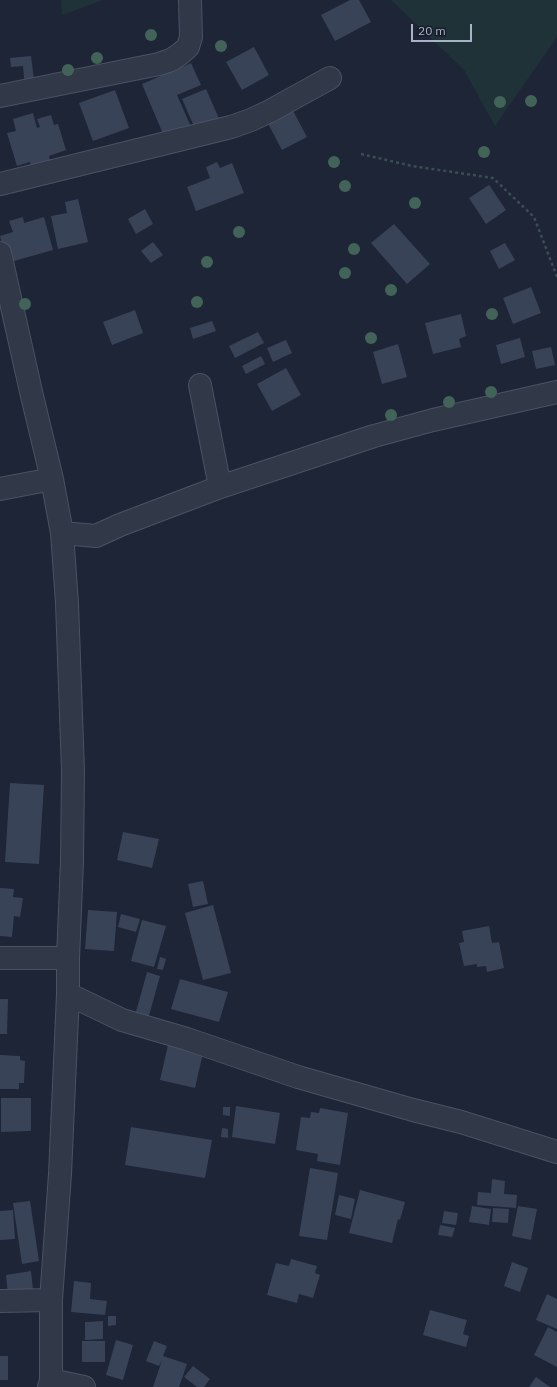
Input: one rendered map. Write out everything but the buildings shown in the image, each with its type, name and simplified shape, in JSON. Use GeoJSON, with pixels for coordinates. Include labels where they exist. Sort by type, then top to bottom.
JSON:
{"type":"FeatureCollection","features":[{"type":"Feature","properties":{"kind":"street"},"geometry":{"type":"LineString","coordinates":[[0,96],[171,60],[188,47],[191,37],[190,0]]}},
{"type":"Feature","properties":{"kind":"street"},"geometry":{"type":"LineString","coordinates":[[0,184],[231,127],[270,111],[330,78]]}},
{"type":"Feature","properties":{"kind":"street"},"geometry":{"type":"LineString","coordinates":[[0,253],[7,310],[32,396],[52,479],[62,533],[67,603],[73,771],[72,861],[60,1174],[51,1300],[50,1383],[84,1387]]}},
{"type":"Feature","properties":{"kind":"street"},"geometry":{"type":"LineString","coordinates":[[200,385],[220,487]]}},
{"type":"Feature","properties":{"kind":"street"},"geometry":{"type":"LineString","coordinates":[[62,533],[96,536],[120,525],[220,487],[396,430],[447,416],[557,392]]}},
{"type":"Feature","properties":{"kind":"street"},"geometry":{"type":"LineString","coordinates":[[0,489],[52,479]]}},
{"type":"Feature","properties":{"kind":"street"},"geometry":{"type":"LineString","coordinates":[[0,958],[68,958]]}},
{"type":"Feature","properties":{"kind":"street"},"geometry":{"type":"LineString","coordinates":[[68,994],[122,1020],[187,1039],[298,1077],[462,1122],[557,1152]]}},
{"type":"Feature","properties":{"kind":"street"},"geometry":{"type":"LineString","coordinates":[[0,1301],[51,1300]]}},
{"type":"Feature","properties":{"kind":"path"},"geometry":{"type":"LineString","coordinates":[[362,154],[412,166],[493,178],[534,217],[557,277]]}},
{"type":"Feature","properties":{"kind":"shaded area"},"geometry":{"type":"Polygon","coordinates":[[[61,0],[103,0],[62,15],[61,0]]]}},
{"type":"Feature","properties":{"kind":"shaded area"},"geometry":{"type":"Polygon","coordinates":[[[391,0],[557,0],[557,37],[495,126],[464,70],[391,0]]]}}]}
